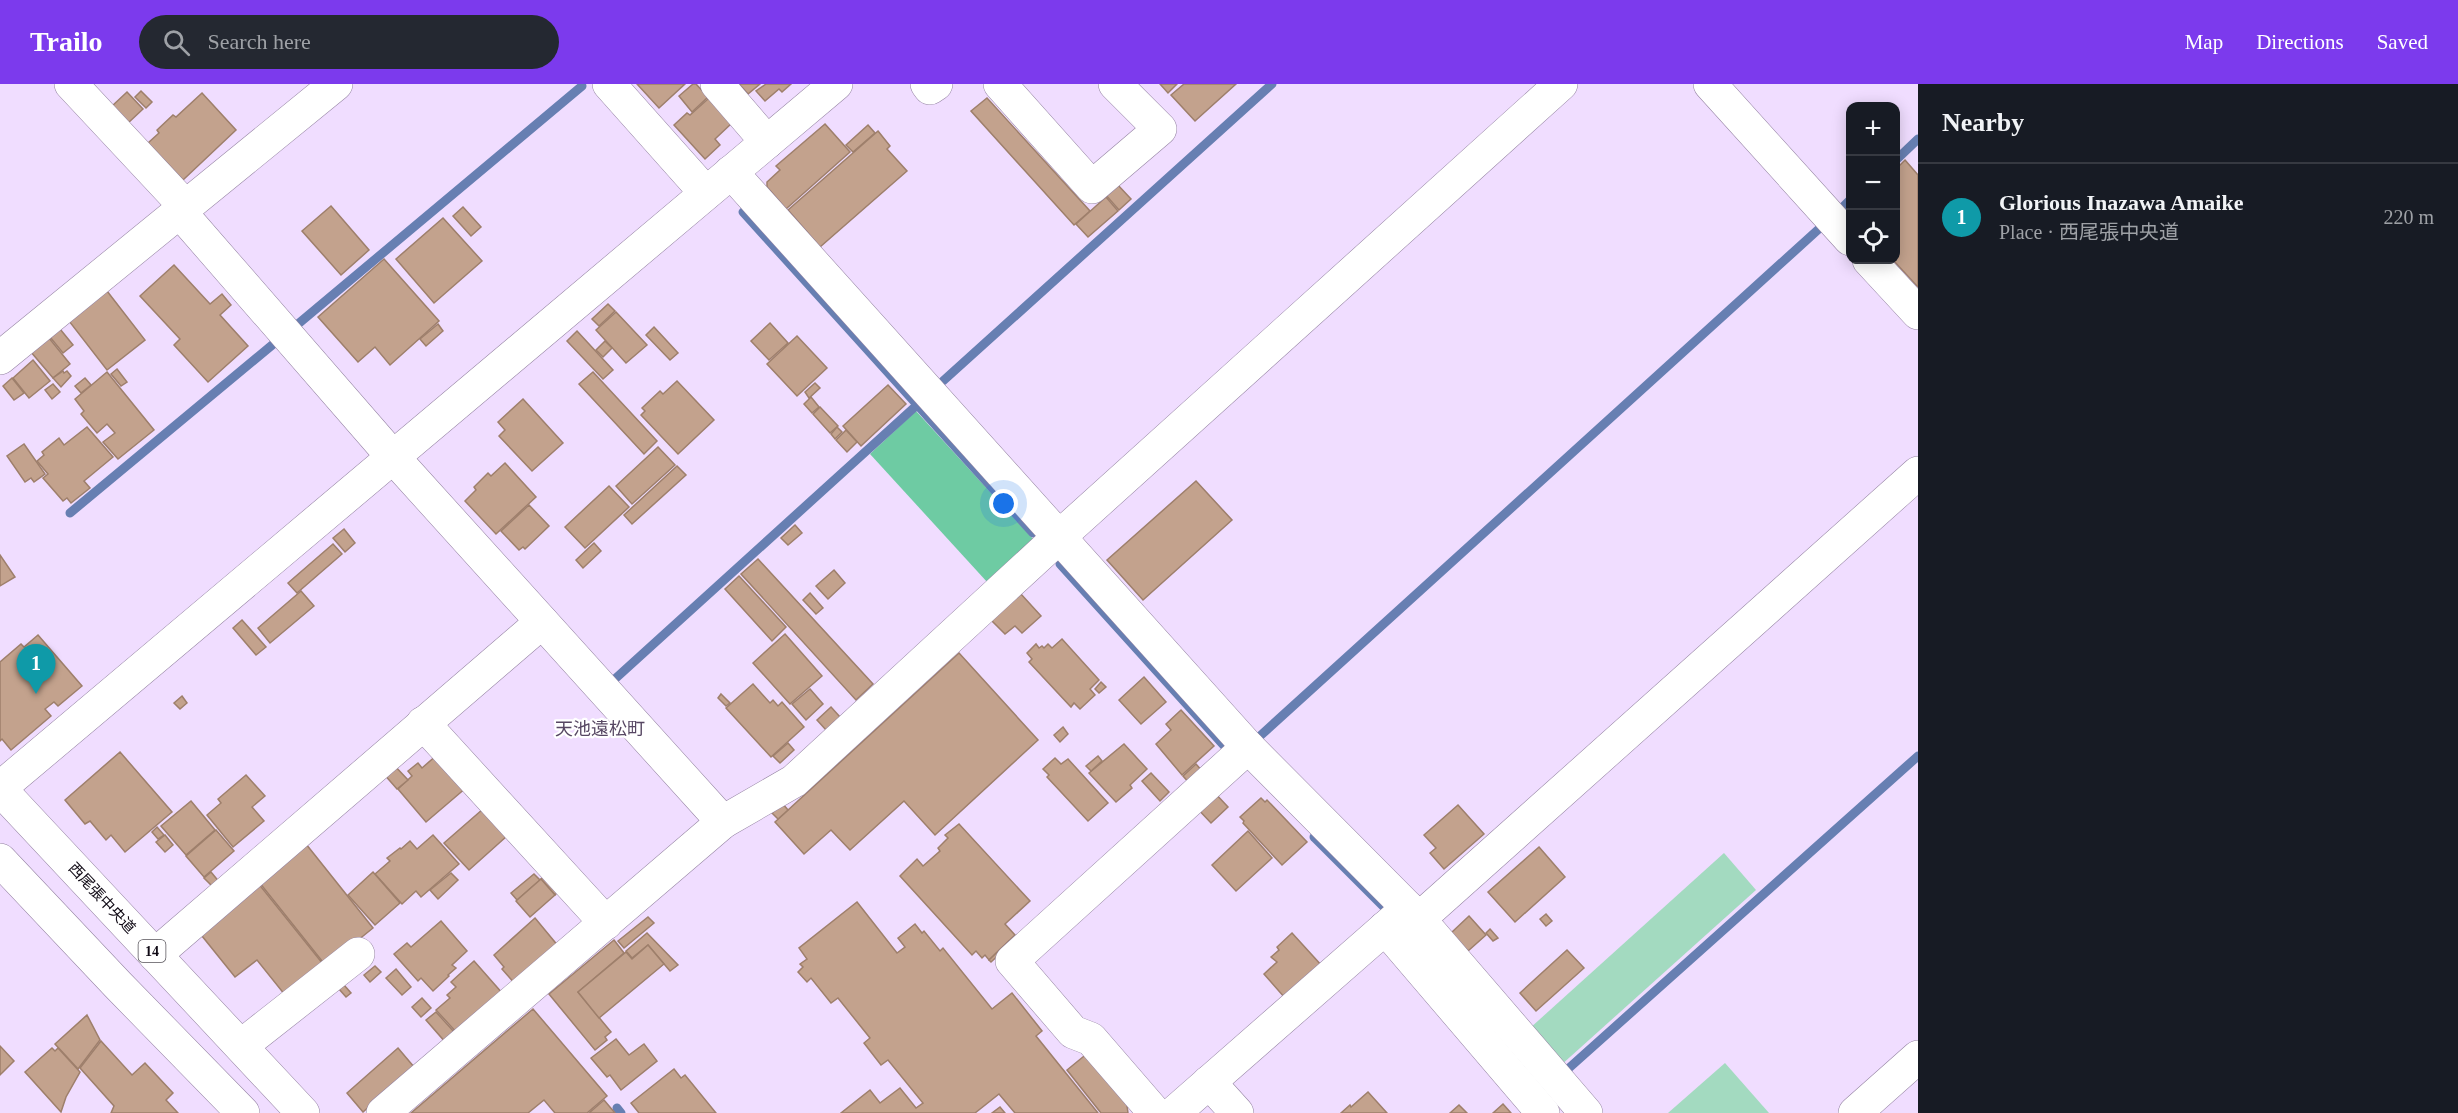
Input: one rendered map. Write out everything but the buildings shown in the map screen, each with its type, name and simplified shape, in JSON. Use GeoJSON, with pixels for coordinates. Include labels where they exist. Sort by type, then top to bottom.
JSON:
{"type":"FeatureCollection","features":[{"type":"Feature","properties":{"kind":"street"},"geometry":{"type":"LineString","coordinates":[[71,84],[182,209],[393,457],[723,822]]}},
{"type":"Feature","properties":{"kind":"street"},"geometry":{"type":"LineString","coordinates":[[0,358],[336,84]]}},
{"type":"Feature","properties":{"kind":"street"},"geometry":{"type":"LineString","coordinates":[[609,84],[706,194]]}},
{"type":"Feature","properties":{"kind":"street"},"geometry":{"type":"LineString","coordinates":[[717,84],[767,142]]}},
{"type":"Feature","properties":{"kind":"street"},"geometry":{"type":"LineString","coordinates":[[0,788],[836,84]]}},
{"type":"Feature","properties":{"kind":"street"},"geometry":{"type":"LineString","coordinates":[[927,84],[930,88],[936,84]]}},
{"type":"Feature","properties":{"kind":"street"},"geometry":{"type":"LineString","coordinates":[[1000,84],[1092,187],[1160,129],[1115,84]]}},
{"type":"Feature","properties":{"kind":"street"},"geometry":{"type":"LineString","coordinates":[[383,1113],[723,822],[794,781],[1059,537],[1561,84]]}},
{"type":"Feature","properties":{"kind":"street"},"geometry":{"type":"LineString","coordinates":[[1710,84],[1846,234]]}},
{"type":"Feature","properties":{"kind":"street"},"geometry":{"type":"LineString","coordinates":[[731,172],[1404,919],[1586,1113]]}},
{"type":"Feature","properties":{"kind":"street"},"geometry":{"type":"LineString","coordinates":[[1873,264],[1918,314]]}},
{"type":"Feature","properties":{"kind":"street"},"geometry":{"type":"LineString","coordinates":[[1174,1113],[1404,919],[1918,473]]}},
{"type":"Feature","properties":{"kind":"street"},"geometry":{"type":"LineString","coordinates":[[155,955],[542,622]]}},
{"type":"Feature","properties":{"kind":"street"},"geometry":{"type":"LineString","coordinates":[[423,723],[606,923]]}},
{"type":"Feature","properties":{"kind":"street"},"geometry":{"type":"LineString","coordinates":[[1155,1113],[1091,1039],[1073,1032],[1012,961],[1248,747]]}},
{"type":"Feature","properties":{"kind":"street","name":"西尾張中央道"},"geometry":{"type":"LineString","coordinates":[[0,788],[303,1113]]}},
{"type":"Feature","properties":{"kind":"street"},"geometry":{"type":"LineString","coordinates":[[0,860],[243,1113]]}},
{"type":"Feature","properties":{"kind":"street"},"geometry":{"type":"LineString","coordinates":[[1404,919],[1543,1113]]}},
{"type":"Feature","properties":{"kind":"street"},"geometry":{"type":"LineString","coordinates":[[241,1046],[358,954]]}},
{"type":"Feature","properties":{"kind":"street"},"geometry":{"type":"LineString","coordinates":[[1855,1113],[1918,1058]]}},
{"type":"Feature","properties":{"kind":"street"},"geometry":{"type":"LineString","coordinates":[[1209,1082],[1238,1113]]}},
{"type":"Feature","properties":{"kind":"green space"},"geometry":{"type":"Polygon","coordinates":[[[916,411],[1035,541],[988,583],[870,454],[916,411]]]}},
{"type":"Feature","properties":{"kind":"green space"},"geometry":{"type":"Polygon","coordinates":[[[1724,853],[1756,890],[1560,1066],[1529,1029],[1724,853]]]}},
{"type":"Feature","properties":{"kind":"green space"},"geometry":{"type":"Polygon","coordinates":[[[1725,1063],[1769,1113],[1668,1113],[1725,1063]]]}},
{"type":"Feature","properties":{"kind":"waterway"},"geometry":{"type":"LineString","coordinates":[[943,381],[1272,84]]}},
{"type":"Feature","properties":{"kind":"waterway"},"geometry":{"type":"LineString","coordinates":[[298,324],[582,86]]}},
{"type":"Feature","properties":{"kind":"waterway"},"geometry":{"type":"LineString","coordinates":[[1900,156],[1918,139]]}},
{"type":"Feature","properties":{"kind":"waterway"},"geometry":{"type":"LineString","coordinates":[[1843,207],[1846,204]]}},
{"type":"Feature","properties":{"kind":"waterway"},"geometry":{"type":"LineString","coordinates":[[743,212],[1033,533]]}},
{"type":"Feature","properties":{"kind":"waterway"},"geometry":{"type":"LineString","coordinates":[[1260,736],[1821,227]]}},
{"type":"Feature","properties":{"kind":"waterway"},"geometry":{"type":"LineString","coordinates":[[70,513],[277,341]]}},
{"type":"Feature","properties":{"kind":"waterway"},"geometry":{"type":"LineString","coordinates":[[616,678],[917,405]]}},
{"type":"Feature","properties":{"kind":"waterway"},"geometry":{"type":"LineString","coordinates":[[1060,564],[1228,750]]}},
{"type":"Feature","properties":{"kind":"waterway"},"geometry":{"type":"LineString","coordinates":[[1569,1068],[1918,756]]}},
{"type":"Feature","properties":{"kind":"waterway"},"geometry":{"type":"LineString","coordinates":[[1314,837],[1387,910]]}},
{"type":"Feature","properties":{"kind":"waterway"},"geometry":{"type":"LineString","coordinates":[[617,1108],[621,1113]]}},
{"type":"Feature","properties":{"kind":"place","name":"Glorious Inazawa Amaike"},"geometry":{"type":"Point","coordinates":[36,694]}},
{"type":"Feature","properties":{"kind":"district","name":"天池遠松町"},"geometry":{"type":"Point","coordinates":[600,729]}}]}
